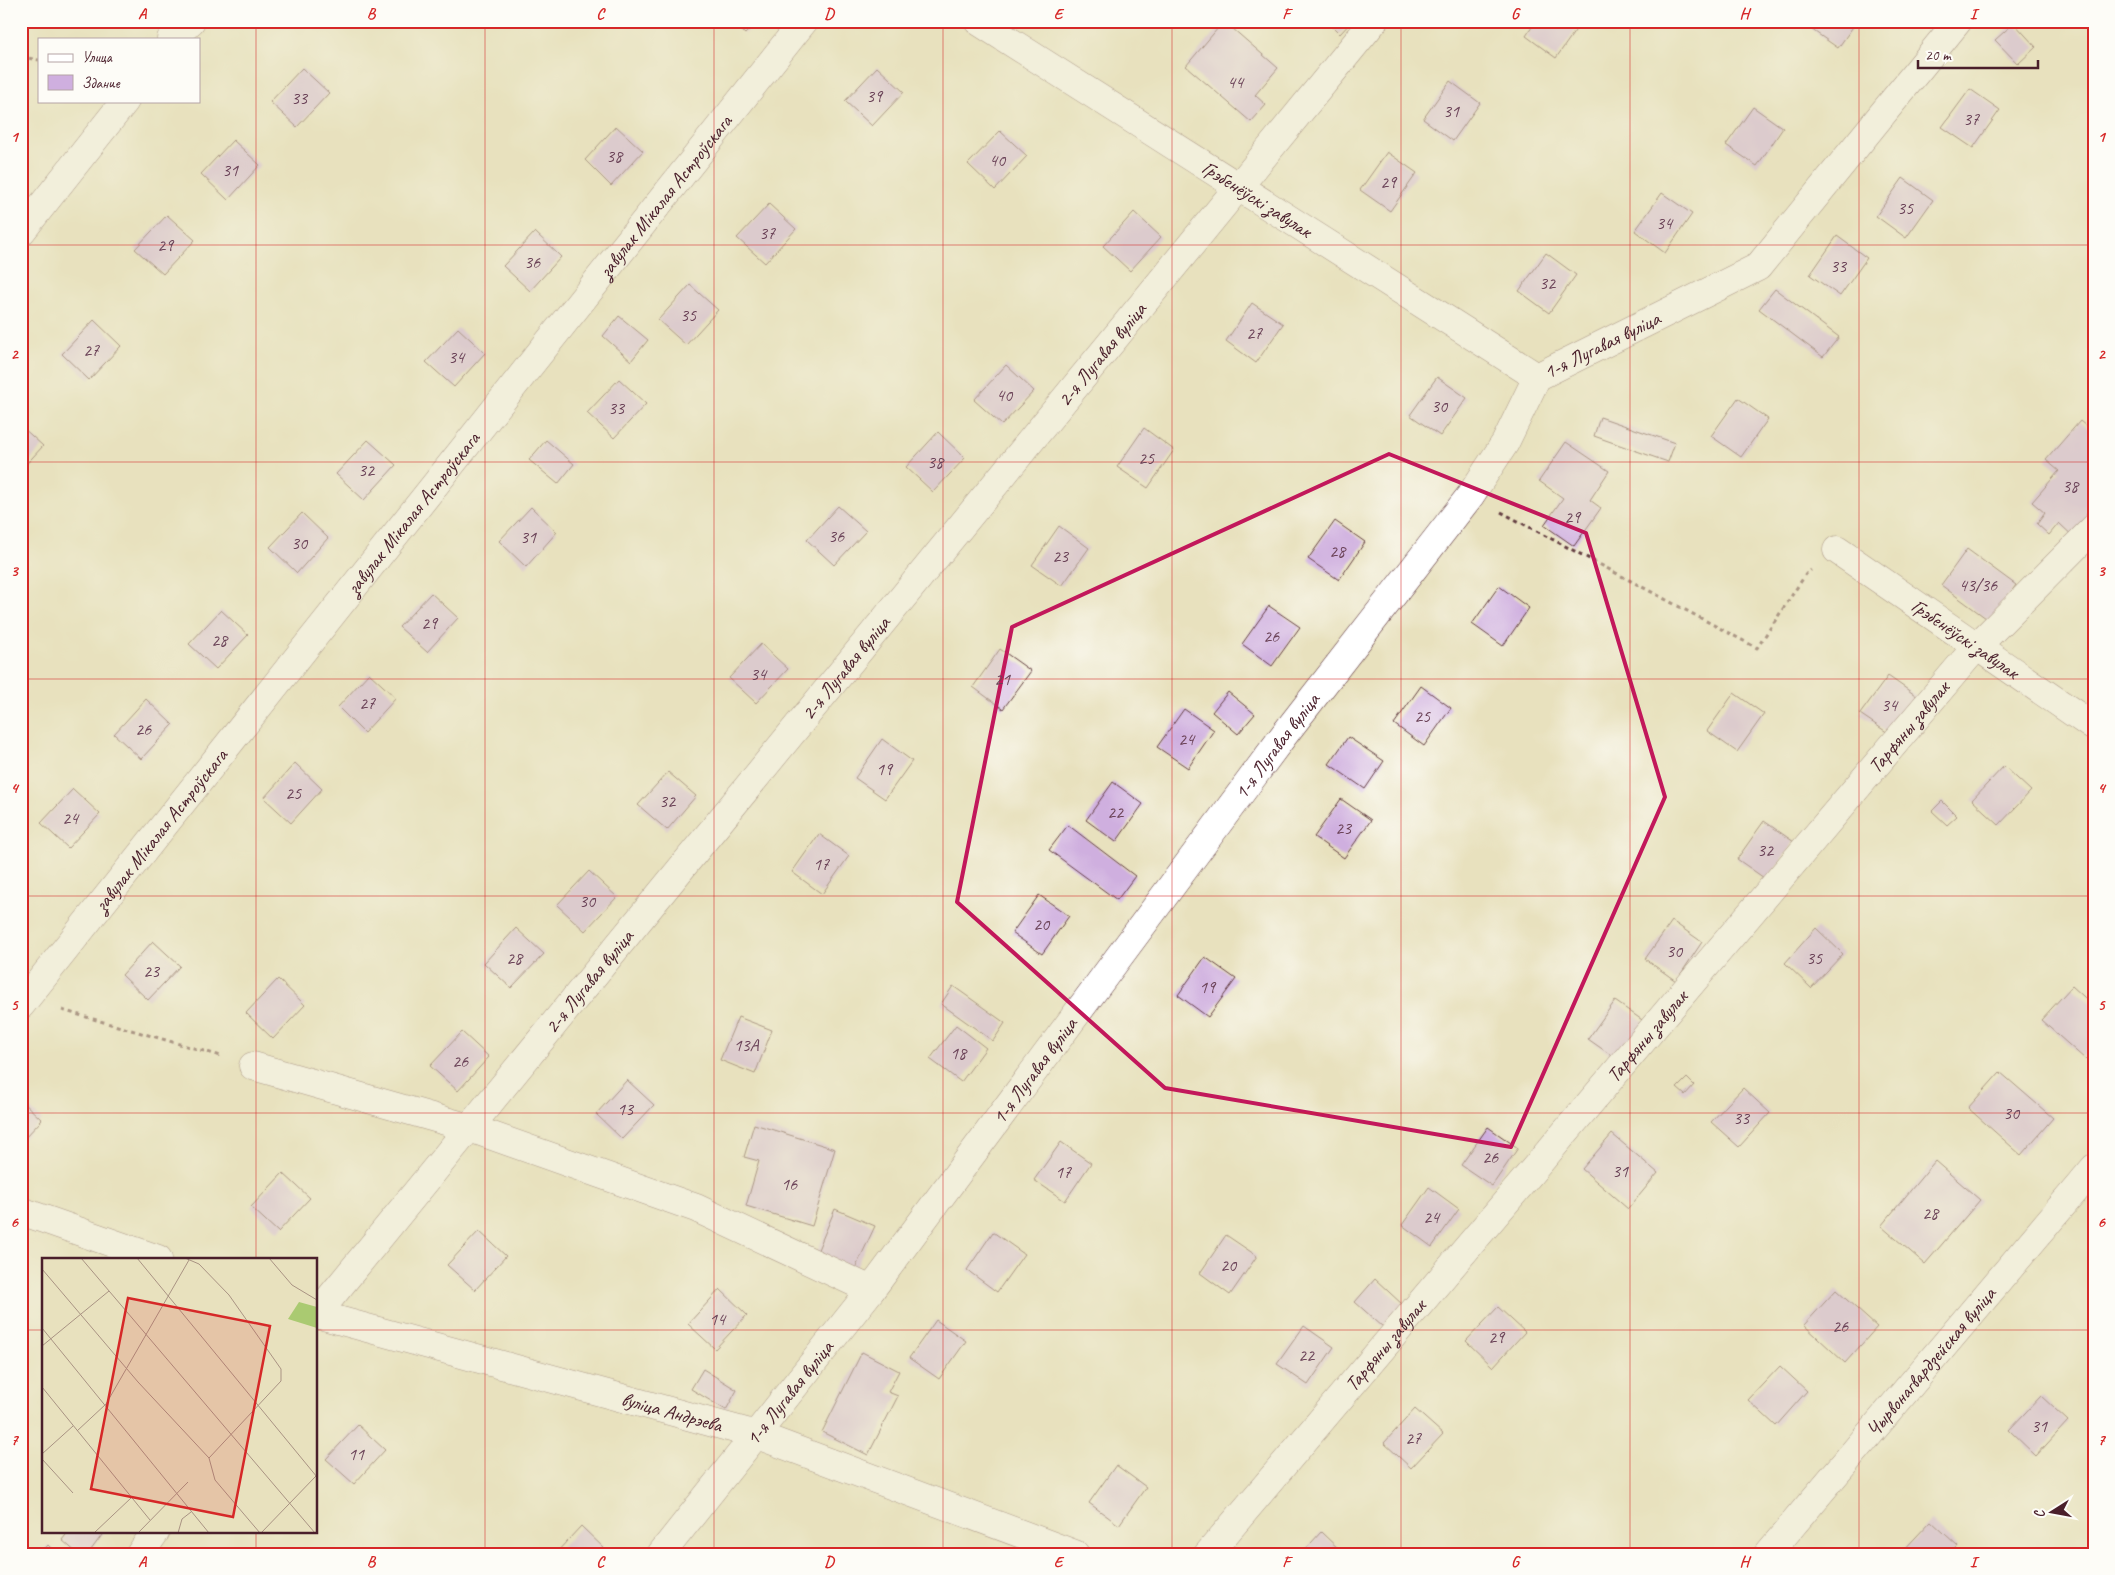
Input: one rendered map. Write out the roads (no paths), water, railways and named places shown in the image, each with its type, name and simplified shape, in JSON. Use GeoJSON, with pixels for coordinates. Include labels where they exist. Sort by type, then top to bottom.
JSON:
{"type":"FeatureCollection","features":[{"type":"Feature","properties":{"kind":"street"},"geometry":{"type":"LineString","coordinates":[[172,38],[190,21]]}},
{"type":"Feature","properties":{"kind":"street","name":"завулак Мікалая Астроўскага"},"geometry":{"type":"LineString","coordinates":[[24,1002],[804,21]]}},
{"type":"Feature","properties":{"kind":"street","name":"Грэбенёўскі завулак"},"geometry":{"type":"LineString","coordinates":[[978,21],[1240,186],[1537,377]]}},
{"type":"Feature","properties":{"kind":"street","name":"2-я Лугавая вуліца"},"geometry":{"type":"LineString","coordinates":[[318,1313],[1374,21]]}},
{"type":"Feature","properties":{"kind":"street","name":"1-я Лугавая вуліца"},"geometry":{"type":"LineString","coordinates":[[661,1554],[871,1290],[1284,735],[1470,496],[1504,443],[1537,377],[1758,267],[1958,21]]}},
{"type":"Feature","properties":{"kind":"street"},"geometry":{"type":"LineString","coordinates":[[21,232],[124,102]]}},
{"type":"Feature","properties":{"kind":"street","name":"Тарфяны завулак"},"geometry":{"type":"LineString","coordinates":[[1208,1554],[1976,647],[2094,528]]}},
{"type":"Feature","properties":{"kind":"street","name":"Грэбенёўскі завулак"},"geometry":{"type":"LineString","coordinates":[[1837,550],[2094,727]]}},
{"type":"Feature","properties":{"kind":"street"},"geometry":{"type":"LineString","coordinates":[[253,1066],[470,1128],[696,1208],[871,1290]]}},
{"type":"Feature","properties":{"kind":"street","name":"Чырвонагвардзейская вуліца"},"geometry":{"type":"LineString","coordinates":[[1768,1554],[2094,1168]]}},
{"type":"Feature","properties":{"kind":"street"},"geometry":{"type":"LineString","coordinates":[[21,1211],[155,1258]]}},
{"type":"Feature","properties":{"kind":"street","name":"вуліца Андрэева"},"geometry":{"type":"LineString","coordinates":[[318,1314],[756,1435],[1075,1554]]}},
{"type":"Feature","properties":{"kind":"street"},"geometry":{"type":"LineString","coordinates":[[140,1554],[155,1532]]}}]}
